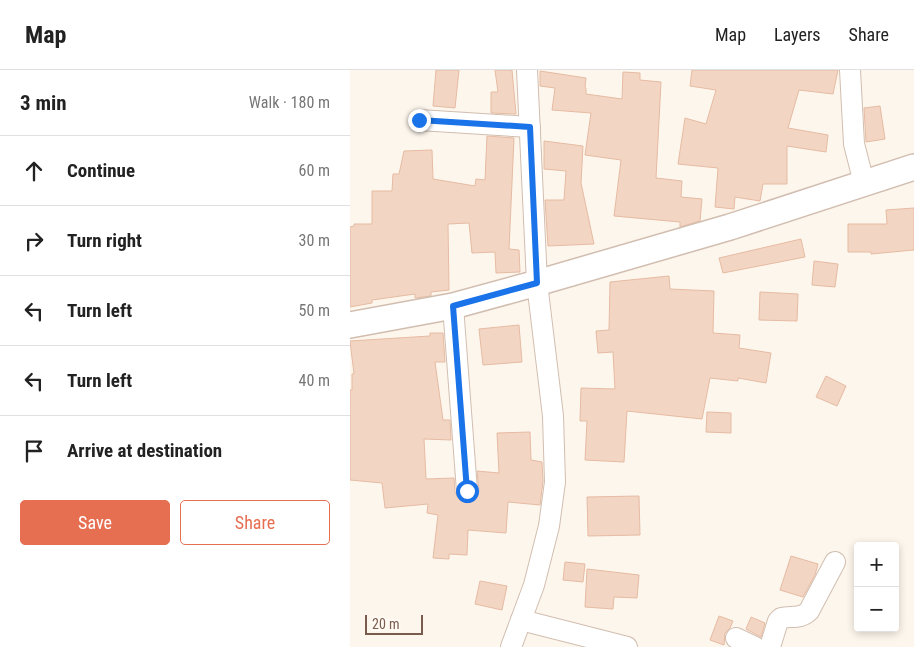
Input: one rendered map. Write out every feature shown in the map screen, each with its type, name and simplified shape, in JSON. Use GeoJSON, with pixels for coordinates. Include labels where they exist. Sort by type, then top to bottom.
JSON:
{"type":"FeatureCollection","features":[{"type":"Feature","properties":{"kind":"street"},"geometry":{"type":"LineString","coordinates":[[511,647],[534,585],[548,526],[555,482],[553,416],[537,283],[527,70]]}},
{"type":"Feature","properties":{"kind":"street"},"geometry":{"type":"LineString","coordinates":[[850,70],[854,144],[864,183]]}},
{"type":"Feature","properties":{"kind":"street"},"geometry":{"type":"LineString","coordinates":[[419,120],[530,127]]}},
{"type":"Feature","properties":{"kind":"street"},"geometry":{"type":"LineString","coordinates":[[350,325],[453,306],[537,283],[730,227],[914,168]]}},
{"type":"Feature","properties":{"kind":"street"},"geometry":{"type":"LineString","coordinates":[[453,306],[467,491]]}},
{"type":"Feature","properties":{"kind":"street"},"geometry":{"type":"LineString","coordinates":[[770,647],[778,621],[781,618],[801,617],[810,611],[835,562]]}},
{"type":"Feature","properties":{"kind":"street"},"geometry":{"type":"LineString","coordinates":[[521,620],[627,647]]}},
{"type":"Feature","properties":{"kind":"street"},"geometry":{"type":"LineString","coordinates":[[736,638],[755,647]]}},
{"type":"Feature","properties":{"kind":"building"},"geometry":{"type":"Polygon","coordinates":[[[436,70],[459,70],[455,108],[433,106],[436,70]]]}},
{"type":"Feature","properties":{"kind":"building"},"geometry":{"type":"Polygon","coordinates":[[[495,70],[512,70],[516,114],[491,113],[491,92],[498,92],[495,70]]]}},
{"type":"Feature","properties":{"kind":"building"},"geometry":{"type":"Polygon","coordinates":[[[692,70],[838,70],[833,94],[799,90],[788,128],[828,135],[826,152],[787,146],[787,184],[763,184],[760,201],[735,197],[734,209],[715,207],[718,168],[678,164],[685,118],[706,124],[716,90],[690,86],[692,70]]]}},
{"type":"Feature","properties":{"kind":"building"},"geometry":{"type":"Polygon","coordinates":[[[540,71],[586,78],[586,94],[622,99],[623,72],[640,73],[640,80],[661,82],[656,178],[682,181],[681,197],[702,199],[700,221],[680,227],[680,222],[614,216],[621,160],[585,155],[591,113],[552,110],[555,88],[540,86],[540,71]]]}},
{"type":"Feature","properties":{"kind":"building"},"geometry":{"type":"Polygon","coordinates":[[[880,106],[885,139],[866,142],[864,108],[880,106]]]}},
{"type":"Feature","properties":{"kind":"building"},"geometry":{"type":"Polygon","coordinates":[[[487,136],[514,138],[509,249],[519,250],[520,272],[496,273],[495,252],[472,253],[469,223],[448,224],[449,290],[431,292],[431,296],[415,298],[415,294],[372,300],[372,303],[350,307],[350,227],[354,226],[354,224],[372,224],[372,191],[392,191],[393,174],[399,174],[404,151],[432,150],[433,179],[475,186],[476,179],[485,180],[487,136]]]}},
{"type":"Feature","properties":{"kind":"building"},"geometry":{"type":"Polygon","coordinates":[[[544,141],[583,146],[581,183],[594,244],[548,246],[545,200],[564,200],[566,171],[544,169],[544,141]]]}},
{"type":"Feature","properties":{"kind":"building"},"geometry":{"type":"Polygon","coordinates":[[[914,208],[914,250],[871,254],[871,252],[848,252],[848,224],[887,224],[886,210],[914,208]]]}},
{"type":"Feature","properties":{"kind":"building"},"geometry":{"type":"Polygon","coordinates":[[[801,239],[805,257],[723,273],[719,258],[801,239]]]}},
{"type":"Feature","properties":{"kind":"building"},"geometry":{"type":"Polygon","coordinates":[[[814,261],[838,264],[835,287],[812,285],[814,261]]]}},
{"type":"Feature","properties":{"kind":"building"},"geometry":{"type":"Polygon","coordinates":[[[669,276],[670,289],[714,291],[713,333],[740,335],[739,348],[771,353],[766,383],[738,378],[738,381],[710,378],[702,419],[627,411],[624,462],[585,460],[587,421],[580,421],[581,388],[615,389],[613,352],[598,353],[596,331],[609,330],[610,282],[669,276]]]}},
{"type":"Feature","properties":{"kind":"building"},"geometry":{"type":"Polygon","coordinates":[[[760,292],[798,294],[797,321],[759,320],[760,292]]]}},
{"type":"Feature","properties":{"kind":"building"},"geometry":{"type":"Polygon","coordinates":[[[519,325],[522,362],[483,365],[479,329],[519,325]]]}},
{"type":"Feature","properties":{"kind":"building"},"geometry":{"type":"Polygon","coordinates":[[[430,333],[443,333],[445,362],[435,362],[443,420],[450,420],[451,440],[424,439],[426,479],[454,478],[455,492],[458,498],[467,503],[473,501],[479,491],[477,471],[499,473],[497,433],[530,432],[531,460],[542,462],[543,481],[540,505],[508,502],[506,533],[468,530],[467,555],[449,554],[449,559],[433,558],[438,515],[427,513],[428,504],[385,508],[382,483],[350,480],[350,390],[352,390],[352,374],[354,374],[350,341],[430,336],[430,333]]]}},
{"type":"Feature","properties":{"kind":"building"},"geometry":{"type":"Polygon","coordinates":[[[826,376],[846,386],[837,406],[816,397],[826,376]]]}},
{"type":"Feature","properties":{"kind":"building"},"geometry":{"type":"Polygon","coordinates":[[[707,412],[731,413],[731,433],[706,432],[707,412]]]}},
{"type":"Feature","properties":{"kind":"building"},"geometry":{"type":"Polygon","coordinates":[[[639,496],[640,535],[588,536],[587,497],[639,496]]]}},
{"type":"Feature","properties":{"kind":"building"},"geometry":{"type":"Polygon","coordinates":[[[791,556],[818,564],[815,575],[803,597],[780,590],[791,556]]]}},
{"type":"Feature","properties":{"kind":"building"},"geometry":{"type":"Polygon","coordinates":[[[565,562],[585,564],[583,582],[563,580],[565,562]]]}},
{"type":"Feature","properties":{"kind":"building"},"geometry":{"type":"Polygon","coordinates":[[[587,569],[639,575],[637,598],[614,597],[613,609],[585,607],[587,569]]]}},
{"type":"Feature","properties":{"kind":"building"},"geometry":{"type":"Polygon","coordinates":[[[480,581],[507,586],[502,610],[475,604],[480,581]]]}},
{"type":"Feature","properties":{"kind":"building"},"geometry":{"type":"Polygon","coordinates":[[[719,616],[733,621],[725,633],[724,645],[710,640],[719,616]]]}},
{"type":"Feature","properties":{"kind":"building"},"geometry":{"type":"Polygon","coordinates":[[[751,617],[765,623],[761,637],[746,629],[751,617]]]}},
{"type":"Feature","properties":{"kind":"route"},"geometry":{"type":"LineString","coordinates":[[419,120],[530,127],[537,283],[453,306],[467,491]]}}]}
